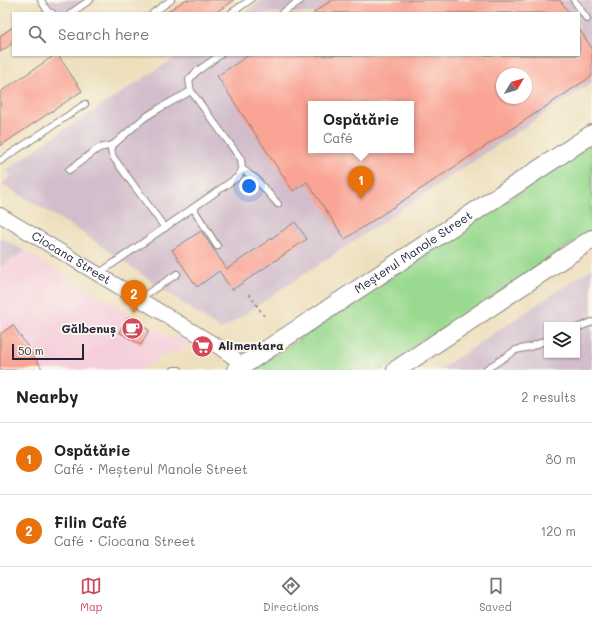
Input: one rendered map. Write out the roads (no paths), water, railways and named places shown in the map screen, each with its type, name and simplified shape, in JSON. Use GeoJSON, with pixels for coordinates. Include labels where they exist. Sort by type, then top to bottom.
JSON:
{"type":"FeatureCollection","features":[{"type":"Feature","properties":{"kind":"main road","name":"Meșterul Manole Street"},"geometry":{"type":"LineString","coordinates":[[241,369],[592,134]]}},
{"type":"Feature","properties":{"kind":"main road"},"geometry":{"type":"LineString","coordinates":[[396,370],[592,239]]}},
{"type":"Feature","properties":{"kind":"street","name":"Ciocana Street"},"geometry":{"type":"LineString","coordinates":[[0,215],[222,349],[233,357],[241,369]]}},
{"type":"Feature","properties":{"kind":"lane"},"geometry":{"type":"LineString","coordinates":[[40,0],[48,12]]}},
{"type":"Feature","properties":{"kind":"lane"},"geometry":{"type":"LineString","coordinates":[[72,12],[90,0]]}},
{"type":"Feature","properties":{"kind":"lane"},"geometry":{"type":"LineString","coordinates":[[154,12],[171,0]]}},
{"type":"Feature","properties":{"kind":"lane"},"geometry":{"type":"LineString","coordinates":[[232,12],[250,0]]}},
{"type":"Feature","properties":{"kind":"lane"},"geometry":{"type":"LineString","coordinates":[[283,12],[301,0]]}},
{"type":"Feature","properties":{"kind":"lane"},"geometry":{"type":"LineString","coordinates":[[574,0],[587,19]]}},
{"type":"Feature","properties":{"kind":"lane"},"geometry":{"type":"LineString","coordinates":[[98,274],[239,176],[242,169],[241,159],[191,91],[189,80],[196,72],[219,56]]}},
{"type":"Feature","properties":{"kind":"lane"},"geometry":{"type":"LineString","coordinates":[[68,170],[100,148],[113,145],[144,118],[191,91]]}},
{"type":"Feature","properties":{"kind":"lane"},"geometry":{"type":"LineString","coordinates":[[0,161],[85,104]]}},
{"type":"Feature","properties":{"kind":"lane"},"geometry":{"type":"LineString","coordinates":[[113,145],[111,151],[112,157],[165,228]]}},
{"type":"Feature","properties":{"kind":"lane"},"geometry":{"type":"LineString","coordinates":[[242,169],[256,179],[278,204]]}},
{"type":"Feature","properties":{"kind":"lane"},"geometry":{"type":"LineString","coordinates":[[193,208],[217,246]]}},
{"type":"Feature","properties":{"kind":"lane"},"geometry":{"type":"LineString","coordinates":[[139,299],[177,274]]}},
{"type":"Feature","properties":{"kind":"lane"},"geometry":{"type":"LineString","coordinates":[[580,327],[592,322]]}},
{"type":"Feature","properties":{"kind":"lane"},"geometry":{"type":"LineString","coordinates":[[485,370],[516,350],[530,347],[544,341]]}},
{"type":"Feature","properties":{"kind":"lane"},"geometry":{"type":"LineString","coordinates":[[174,370],[179,370]]}},
{"type":"Feature","properties":{"kind":"place","name":"Ospătărie"},"geometry":{"type":"Point","coordinates":[361,199]}},
{"type":"Feature","properties":{"kind":"place","name":"Filin Café"},"geometry":{"type":"Point","coordinates":[134,313]}},
{"type":"Feature","properties":{"kind":"place","name":"Gălbenuș"},"geometry":{"type":"Point","coordinates":[132,329]}},
{"type":"Feature","properties":{"kind":"place","name":"Alimentara"},"geometry":{"type":"Point","coordinates":[202,346]}}]}
